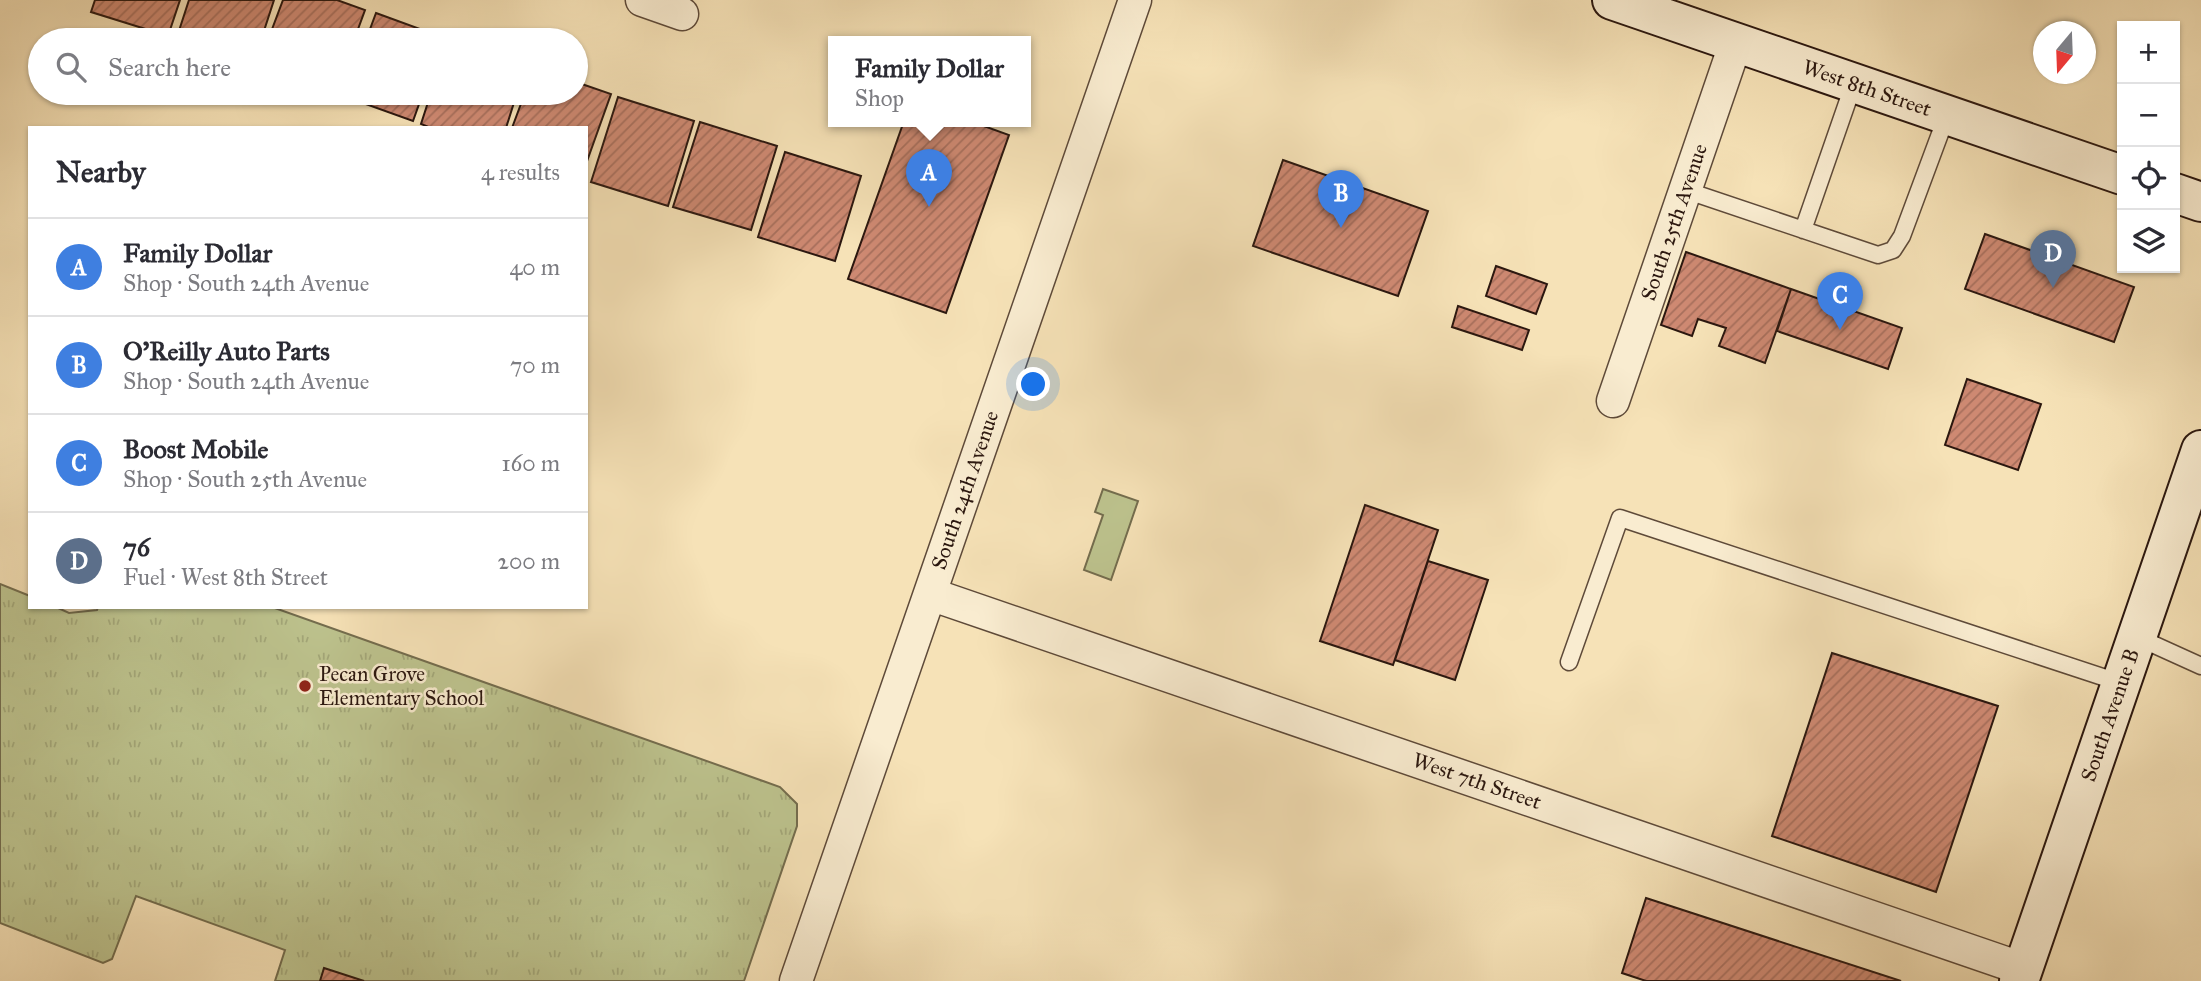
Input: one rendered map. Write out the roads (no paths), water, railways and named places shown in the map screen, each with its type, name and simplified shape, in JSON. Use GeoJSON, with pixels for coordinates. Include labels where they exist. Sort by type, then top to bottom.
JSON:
{"type":"FeatureCollection","features":[{"type":"Feature","properties":{"kind":"main road","name":"West 8th Street"},"geometry":{"type":"LineString","coordinates":[[1612,0],[2117,173]]}},
{"type":"Feature","properties":{"kind":"main road"},"geometry":{"type":"LineString","coordinates":[[2180,195],[2201,202]]}},
{"type":"Feature","properties":{"kind":"main road","name":"South Avenue B"},"geometry":{"type":"LineString","coordinates":[[2021,975],[2201,450]]}},
{"type":"Feature","properties":{"kind":"street"},"geometry":{"type":"LineString","coordinates":[[642,0],[682,14]]}},
{"type":"Feature","properties":{"kind":"street","name":"South 24th Avenue"},"geometry":{"type":"LineString","coordinates":[[796,981],[1135,0]]}},
{"type":"Feature","properties":{"kind":"street","name":"South 25th Avenue"},"geometry":{"type":"LineString","coordinates":[[1613,401],[1736,42]]}},
{"type":"Feature","properties":{"kind":"street","name":"West 7th Street"},"geometry":{"type":"LineString","coordinates":[[929,594],[2021,975]]}},
{"type":"Feature","properties":{"kind":"lane"},"geometry":{"type":"LineString","coordinates":[[1803,230],[1854,83]]}},
{"type":"Feature","properties":{"kind":"lane"},"geometry":{"type":"LineString","coordinates":[[1685,190],[1878,255],[1893,250],[1902,236],[1947,115]]}},
{"type":"Feature","properties":{"kind":"lane"},"geometry":{"type":"LineString","coordinates":[[1569,662],[1620,519],[2121,683]]}},
{"type":"Feature","properties":{"kind":"lane"},"geometry":{"type":"LineString","coordinates":[[2137,637],[2201,666]]}},
{"type":"Feature","properties":{"kind":"place","name":"Family Dollar"},"geometry":{"type":"Point","coordinates":[929,207]}},
{"type":"Feature","properties":{"kind":"place","name":"O'Reilly Auto Parts"},"geometry":{"type":"Point","coordinates":[1341,228]}},
{"type":"Feature","properties":{"kind":"place","name":"76"},"geometry":{"type":"Point","coordinates":[2053,288]}},
{"type":"Feature","properties":{"kind":"place","name":"Boost Mobile"},"geometry":{"type":"Point","coordinates":[1840,330]}},
{"type":"Feature","properties":{"kind":"place","name":"Pecan Grove Elementary School"},"geometry":{"type":"Point","coordinates":[305,686]}}]}
